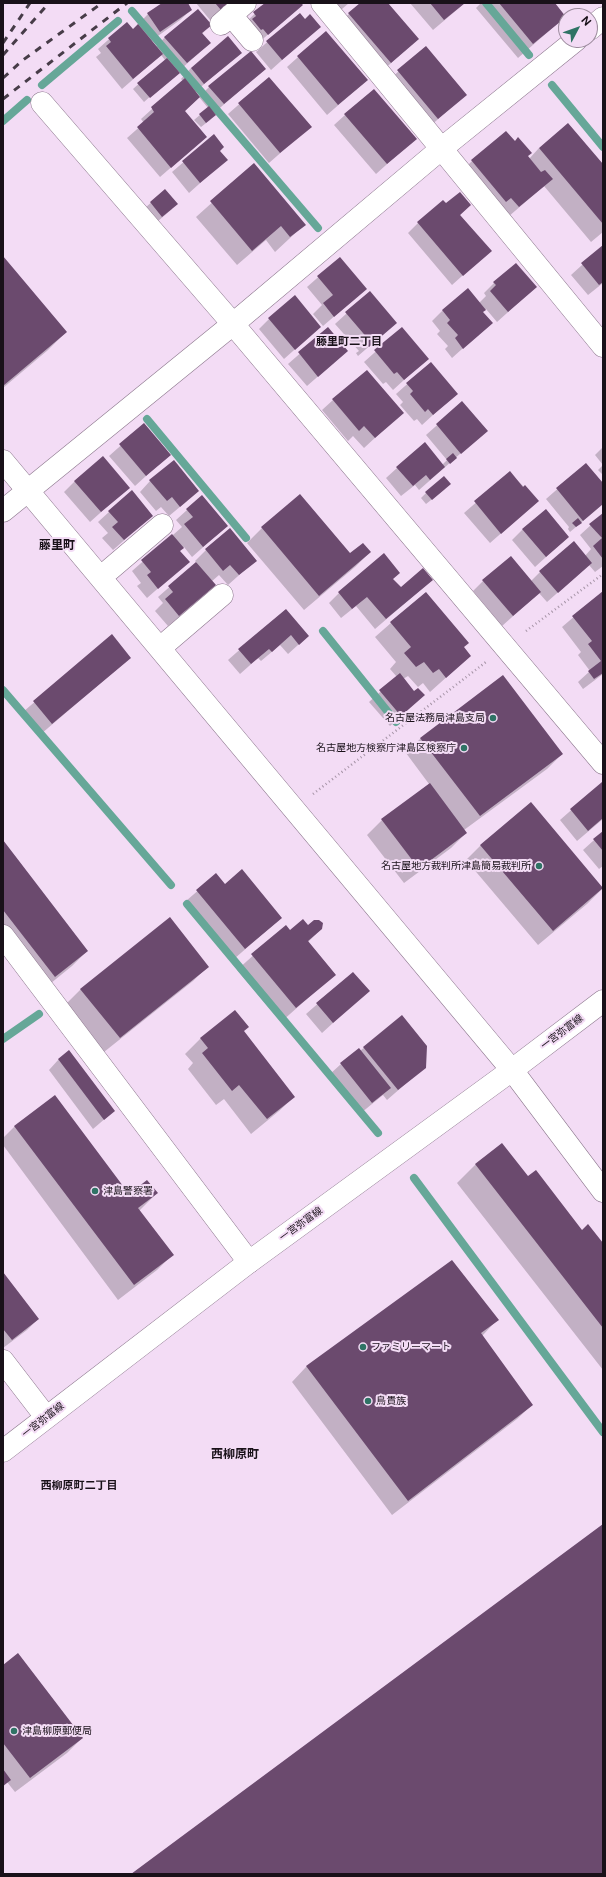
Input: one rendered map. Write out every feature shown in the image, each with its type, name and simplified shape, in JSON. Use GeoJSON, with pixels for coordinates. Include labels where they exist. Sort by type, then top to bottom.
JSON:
{"type":"FeatureCollection","features":[{"type":"Feature","properties":{"kind":"street"},"geometry":{"type":"LineString","coordinates":[[322,3],[603,346]]}},
{"type":"Feature","properties":{"kind":"street"},"geometry":{"type":"LineString","coordinates":[[232,14],[252,40]]}},
{"type":"Feature","properties":{"kind":"street"},"geometry":{"type":"LineString","coordinates":[[3,511],[233,324],[441,149],[566,48]]}},
{"type":"Feature","properties":{"kind":"street"},"geometry":{"type":"LineString","coordinates":[[42,103],[233,324],[504,648],[603,763]]}},
{"type":"Feature","properties":{"kind":"street"},"geometry":{"type":"LineString","coordinates":[[3,461],[512,1070],[603,1191]]}},
{"type":"Feature","properties":{"kind":"street"},"geometry":{"type":"LineString","coordinates":[[100,576],[162,524]]}},
{"type":"Feature","properties":{"kind":"street"},"geometry":{"type":"LineString","coordinates":[[160,648],[222,595]]}},
{"type":"Feature","properties":{"kind":"street"},"geometry":{"type":"LineString","coordinates":[[3,936],[248,1262]]}},
{"type":"Feature","properties":{"kind":"street","name":"一宮弥富線"},"geometry":{"type":"LineString","coordinates":[[3,1451],[248,1262],[512,1070],[603,1001]]}},
{"type":"Feature","properties":{"kind":"street"},"geometry":{"type":"LineString","coordinates":[[3,1361],[46,1417]]}},
{"type":"Feature","properties":{"kind":"path"},"geometry":{"type":"LineString","coordinates":[[294,809],[603,574]]}},
{"type":"Feature","properties":{"kind":"building"},"geometry":{"type":"Polygon","coordinates":[[[162,3],[188,3],[192,10],[160,32],[147,13],[162,3]]]}},
{"type":"Feature","properties":{"kind":"building"},"geometry":{"type":"Polygon","coordinates":[[[215,3],[230,3],[221,10],[215,3]]]}},
{"type":"Feature","properties":{"kind":"building"},"geometry":{"type":"Polygon","coordinates":[[[265,3],[301,3],[303,5],[268,35],[263,29],[261,30],[252,19],[256,16],[253,12],[265,3]]]}},
{"type":"Feature","properties":{"kind":"building"},"geometry":{"type":"Polygon","coordinates":[[[360,3],[388,3],[419,39],[391,63],[348,13],[360,3]]]}},
{"type":"Feature","properties":{"kind":"building"},"geometry":{"type":"Polygon","coordinates":[[[430,3],[465,3],[444,20],[430,3]]]}},
{"type":"Feature","properties":{"kind":"building"},"geometry":{"type":"Polygon","coordinates":[[[499,3],[555,3],[559,8],[558,24],[533,44],[499,3]]]}},
{"type":"Feature","properties":{"kind":"building"},"geometry":{"type":"Polygon","coordinates":[[[198,9],[212,25],[202,33],[211,43],[187,63],[164,37],[198,9]]]}},
{"type":"Feature","properties":{"kind":"building"},"geometry":{"type":"Polygon","coordinates":[[[300,13],[305,19],[310,14],[321,27],[282,60],[266,41],[300,13]]]}},
{"type":"Feature","properties":{"kind":"building"},"geometry":{"type":"Polygon","coordinates":[[[127,22],[133,29],[138,24],[163,54],[133,79],[106,46],[111,42],[108,38],[127,22]]]}},
{"type":"Feature","properties":{"kind":"building"},"geometry":{"type":"Polygon","coordinates":[[[326,31],[368,80],[338,105],[297,56],[326,31]]]}},
{"type":"Feature","properties":{"kind":"building"},"geometry":{"type":"Polygon","coordinates":[[[228,36],[242,53],[204,84],[191,68],[228,36]]]}},
{"type":"Feature","properties":{"kind":"building"},"geometry":{"type":"Polygon","coordinates":[[[426,46],[467,95],[438,119],[397,70],[426,46]]]}},
{"type":"Feature","properties":{"kind":"building"},"geometry":{"type":"Polygon","coordinates":[[[251,51],[266,69],[224,104],[208,86],[251,51]]]}},
{"type":"Feature","properties":{"kind":"building"},"geometry":{"type":"Polygon","coordinates":[[[167,58],[180,73],[150,98],[137,83],[167,58]]]}},
{"type":"Feature","properties":{"kind":"building"},"geometry":{"type":"Polygon","coordinates":[[[269,77],[312,127],[280,153],[238,103],[269,77]]]}},
{"type":"Feature","properties":{"kind":"building"},"geometry":{"type":"Polygon","coordinates":[[[185,78],[200,97],[185,111],[207,137],[171,168],[137,127],[154,112],[151,107],[185,78]]]}},
{"type":"Feature","properties":{"kind":"building"},"geometry":{"type":"Polygon","coordinates":[[[374,89],[417,139],[387,164],[344,114],[374,89]]]}},
{"type":"Feature","properties":{"kind":"building"},"geometry":{"type":"Polygon","coordinates":[[[209,106],[216,115],[206,123],[199,114],[209,106]]]}},
{"type":"Feature","properties":{"kind":"building"},"geometry":{"type":"Polygon","coordinates":[[[568,123],[603,164],[603,224],[539,148],[568,123]]]}},
{"type":"Feature","properties":{"kind":"building"},"geometry":{"type":"Polygon","coordinates":[[[506,131],[515,141],[518,137],[532,153],[528,156],[541,172],[545,170],[553,179],[519,207],[511,198],[506,202],[471,160],[506,131]]]}},
{"type":"Feature","properties":{"kind":"building"},"geometry":{"type":"Polygon","coordinates":[[[214,134],[224,147],[220,151],[228,160],[200,183],[182,161],[214,134]]]}},
{"type":"Feature","properties":{"kind":"building"},"geometry":{"type":"Polygon","coordinates":[[[254,163],[306,225],[290,237],[281,226],[252,251],[210,201],[254,163]]]}},
{"type":"Feature","properties":{"kind":"building"},"geometry":{"type":"Polygon","coordinates":[[[165,189],[178,204],[162,217],[150,202],[165,189]]]}},
{"type":"Feature","properties":{"kind":"building"},"geometry":{"type":"Polygon","coordinates":[[[460,192],[471,205],[460,215],[492,251],[463,276],[417,222],[443,200],[446,203],[460,192]]]}},
{"type":"Feature","properties":{"kind":"building"},"geometry":{"type":"Polygon","coordinates":[[[603,245],[603,282],[599,285],[581,263],[603,245]]]}},
{"type":"Feature","properties":{"kind":"building"},"geometry":{"type":"Polygon","coordinates":[[[3,256],[67,332],[3,386],[3,256]]]}},
{"type":"Feature","properties":{"kind":"building"},"geometry":{"type":"Polygon","coordinates":[[[340,257],[367,289],[334,317],[323,303],[333,295],[317,276],[340,257]]]}},
{"type":"Feature","properties":{"kind":"building"},"geometry":{"type":"Polygon","coordinates":[[[516,263],[537,287],[508,312],[490,291],[496,285],[493,282],[516,263]]]}},
{"type":"Feature","properties":{"kind":"building"},"geometry":{"type":"Polygon","coordinates":[[[468,288],[486,310],[483,312],[493,323],[463,349],[455,338],[458,335],[447,323],[450,320],[442,310],[468,288]]]}},
{"type":"Feature","properties":{"kind":"building"},"geometry":{"type":"Polygon","coordinates":[[[370,291],[397,323],[369,347],[366,342],[369,340],[345,312],[370,291]]]}},
{"type":"Feature","properties":{"kind":"building"},"geometry":{"type":"Polygon","coordinates":[[[295,295],[321,327],[295,350],[268,318],[295,295]]]}},
{"type":"Feature","properties":{"kind":"building"},"geometry":{"type":"Polygon","coordinates":[[[328,327],[348,351],[318,377],[298,352],[328,327]]]}},
{"type":"Feature","properties":{"kind":"building"},"geometry":{"type":"Polygon","coordinates":[[[402,327],[429,359],[404,380],[397,372],[394,374],[374,350],[402,327]]]}},
{"type":"Feature","properties":{"kind":"building"},"geometry":{"type":"Polygon","coordinates":[[[431,362],[458,394],[433,415],[428,409],[425,412],[410,394],[413,391],[406,383],[431,362]]]}},
{"type":"Feature","properties":{"kind":"building"},"geometry":{"type":"Polygon","coordinates":[[[367,370],[404,413],[375,438],[364,426],[359,431],[332,399],[367,370]]]}},
{"type":"Feature","properties":{"kind":"building"},"geometry":{"type":"Polygon","coordinates":[[[462,401],[488,431],[461,454],[436,424],[462,401]]]}},
{"type":"Feature","properties":{"kind":"building"},"geometry":{"type":"Polygon","coordinates":[[[144,423],[171,455],[146,476],[119,444],[144,423]]]}},
{"type":"Feature","properties":{"kind":"building"},"geometry":{"type":"Polygon","coordinates":[[[425,442],[445,467],[430,480],[426,475],[413,486],[396,467],[425,442]]]}},
{"type":"Feature","properties":{"kind":"building"},"geometry":{"type":"Polygon","coordinates":[[[453,453],[457,458],[450,464],[446,459],[453,453]]]}},
{"type":"Feature","properties":{"kind":"building"},"geometry":{"type":"Polygon","coordinates":[[[103,456],[130,488],[101,512],[74,481],[103,456]]]}},
{"type":"Feature","properties":{"kind":"building"},"geometry":{"type":"Polygon","coordinates":[[[174,460],[199,491],[180,507],[172,497],[167,501],[149,480],[174,460]]]}},
{"type":"Feature","properties":{"kind":"building"},"geometry":{"type":"Polygon","coordinates":[[[586,463],[603,483],[603,504],[583,521],[556,488],[586,463]]]}},
{"type":"Feature","properties":{"kind":"building"},"geometry":{"type":"Polygon","coordinates":[[[510,471],[523,487],[525,485],[539,501],[501,534],[474,501],[510,471]]]}},
{"type":"Feature","properties":{"kind":"building"},"geometry":{"type":"Polygon","coordinates":[[[444,476],[451,484],[432,500],[425,492],[444,476]]]}},
{"type":"Feature","properties":{"kind":"building"},"geometry":{"type":"Polygon","coordinates":[[[132,490],[153,516],[124,540],[112,527],[118,522],[108,511],[132,490]]]}},
{"type":"Feature","properties":{"kind":"building"},"geometry":{"type":"Polygon","coordinates":[[[300,494],[350,553],[363,543],[371,552],[319,596],[261,527],[300,494]]]}},
{"type":"Feature","properties":{"kind":"building"},"geometry":{"type":"Polygon","coordinates":[[[202,495],[228,526],[203,547],[184,524],[193,517],[186,509],[202,495]]]}},
{"type":"Feature","properties":{"kind":"building"},"geometry":{"type":"Polygon","coordinates":[[[546,509],[569,537],[546,557],[522,529],[546,509]]]}},
{"type":"Feature","properties":{"kind":"building"},"geometry":{"type":"Polygon","coordinates":[[[603,513],[603,559],[593,546],[602,538],[589,524],[603,513]]]}},
{"type":"Feature","properties":{"kind":"building"},"geometry":{"type":"Polygon","coordinates":[[[578,518],[582,523],[576,527],[572,523],[578,518]]]}},
{"type":"Feature","properties":{"kind":"building"},"geometry":{"type":"Polygon","coordinates":[[[230,528],[257,561],[239,575],[230,565],[223,571],[205,549],[230,528]]]}},
{"type":"Feature","properties":{"kind":"building"},"geometry":{"type":"Polygon","coordinates":[[[172,534],[184,548],[180,551],[190,562],[158,589],[147,575],[151,572],[141,560],[172,534]]]}},
{"type":"Feature","properties":{"kind":"building"},"geometry":{"type":"Polygon","coordinates":[[[574,541],[592,563],[558,593],[539,571],[574,541]]]}},
{"type":"Feature","properties":{"kind":"building"},"geometry":{"type":"Polygon","coordinates":[[[384,553],[400,573],[393,579],[401,587],[423,568],[433,580],[386,619],[367,597],[352,609],[338,592],[384,553]]]}},
{"type":"Feature","properties":{"kind":"building"},"geometry":{"type":"Polygon","coordinates":[[[511,556],[541,592],[513,616],[482,580],[511,556]]]}},
{"type":"Feature","properties":{"kind":"building"},"geometry":{"type":"Polygon","coordinates":[[[196,562],[216,585],[179,616],[165,599],[173,592],[168,586],[196,562]]]}},
{"type":"Feature","properties":{"kind":"building"},"geometry":{"type":"Polygon","coordinates":[[[603,591],[603,673],[594,679],[588,671],[601,661],[588,644],[592,641],[572,616],[603,591]]]}},
{"type":"Feature","properties":{"kind":"building"},"geometry":{"type":"Polygon","coordinates":[[[426,592],[469,643],[464,647],[471,656],[446,678],[439,669],[433,673],[424,662],[416,667],[404,653],[411,647],[390,622],[426,592]]]}},
{"type":"Feature","properties":{"kind":"building"},"geometry":{"type":"Polygon","coordinates":[[[286,609],[309,636],[299,645],[291,635],[272,652],[269,649],[251,664],[238,649],[286,609]]]}},
{"type":"Feature","properties":{"kind":"building"},"geometry":{"type":"Polygon","coordinates":[[[112,634],[131,658],[52,724],[33,701],[112,634]]]}},
{"type":"Feature","properties":{"kind":"building"},"geometry":{"type":"Polygon","coordinates":[[[400,673],[414,691],[418,688],[425,695],[401,716],[379,690],[400,673]]]}},
{"type":"Feature","properties":{"kind":"building"},"geometry":{"type":"Polygon","coordinates":[[[503,675],[563,754],[480,816],[420,738],[503,675]]]}},
{"type":"Feature","properties":{"kind":"building"},"geometry":{"type":"Polygon","coordinates":[[[602,782],[603,818],[588,831],[570,809],[602,782]]]}},
{"type":"Feature","properties":{"kind":"building"},"geometry":{"type":"Polygon","coordinates":[[[430,783],[467,833],[419,869],[381,819],[430,783]]]}},
{"type":"Feature","properties":{"kind":"building"},"geometry":{"type":"Polygon","coordinates":[[[531,802],[603,888],[553,931],[480,845],[531,802]]]}},
{"type":"Feature","properties":{"kind":"building"},"geometry":{"type":"Polygon","coordinates":[[[603,831],[603,851],[593,839],[603,831]]]}},
{"type":"Feature","properties":{"kind":"building"},"geometry":{"type":"Polygon","coordinates":[[[3,840],[88,951],[55,977],[3,910],[3,840]]]}},
{"type":"Feature","properties":{"kind":"building"},"geometry":{"type":"Polygon","coordinates":[[[242,869],[282,918],[245,949],[196,890],[216,873],[225,884],[242,869]]]}},
{"type":"Feature","properties":{"kind":"building"},"geometry":{"type":"Polygon","coordinates":[[[170,917],[209,967],[120,1038],[80,989],[170,917]]]}},
{"type":"Feature","properties":{"kind":"building"},"geometry":{"type":"Polygon","coordinates":[[[303,919],[308,925],[314,920],[319,920],[323,923],[322,929],[308,941],[336,975],[296,1008],[251,954],[286,925],[290,930],[303,919]]]}},
{"type":"Feature","properties":{"kind":"building"},"geometry":{"type":"Polygon","coordinates":[[[353,972],[370,991],[333,1023],[316,1003],[353,972]]]}},
{"type":"Feature","properties":{"kind":"building"},"geometry":{"type":"Polygon","coordinates":[[[235,1010],[249,1027],[244,1031],[295,1097],[267,1119],[239,1085],[232,1091],[202,1053],[208,1048],[200,1038],[235,1010]]]}},
{"type":"Feature","properties":{"kind":"building"},"geometry":{"type":"Polygon","coordinates":[[[402,1015],[427,1046],[426,1068],[398,1090],[363,1047],[402,1015]]]}},
{"type":"Feature","properties":{"kind":"building"},"geometry":{"type":"Polygon","coordinates":[[[359,1048],[391,1088],[372,1103],[340,1063],[359,1048]]]}},
{"type":"Feature","properties":{"kind":"building"},"geometry":{"type":"Polygon","coordinates":[[[69,1050],[115,1111],[104,1120],[58,1059],[69,1050]]]}},
{"type":"Feature","properties":{"kind":"building"},"geometry":{"type":"Polygon","coordinates":[[[55,1095],[129,1194],[147,1180],[158,1193],[138,1208],[174,1255],[134,1285],[14,1126],[55,1095]]]}},
{"type":"Feature","properties":{"kind":"building"},"geometry":{"type":"Polygon","coordinates":[[[502,1143],[528,1176],[536,1170],[582,1230],[588,1224],[603,1243],[603,1328],[475,1164],[502,1143]]]}},
{"type":"Feature","properties":{"kind":"building"},"geometry":{"type":"Polygon","coordinates":[[[452,1260],[499,1320],[481,1333],[533,1405],[408,1501],[306,1366],[452,1260]]]}},
{"type":"Feature","properties":{"kind":"building"},"geometry":{"type":"Polygon","coordinates":[[[3,1272],[39,1319],[12,1340],[3,1329],[3,1272]]]}},
{"type":"Feature","properties":{"kind":"building"},"geometry":{"type":"Polygon","coordinates":[[[603,1524],[603,1874],[131,1874],[603,1524]]]}},
{"type":"Feature","properties":{"kind":"building"},"geometry":{"type":"Polygon","coordinates":[[[18,1653],[83,1738],[30,1778],[3,1743],[3,1665],[18,1653]]]}},
{"type":"Feature","properties":{"kind":"building"},"geometry":{"type":"Polygon","coordinates":[[[3,1769],[11,1780],[3,1786],[3,1769]]]}},
{"type":"Feature","properties":{"kind":"waterway"},"geometry":{"type":"LineString","coordinates":[[486,3],[529,55]]}},
{"type":"Feature","properties":{"kind":"waterway"},"geometry":{"type":"LineString","coordinates":[[132,11],[318,228]]}},
{"type":"Feature","properties":{"kind":"waterway"},"geometry":{"type":"LineString","coordinates":[[42,85],[118,21]]}},
{"type":"Feature","properties":{"kind":"waterway"},"geometry":{"type":"LineString","coordinates":[[552,85],[603,147]]}},
{"type":"Feature","properties":{"kind":"waterway"},"geometry":{"type":"LineString","coordinates":[[3,121],[27,100]]}},
{"type":"Feature","properties":{"kind":"waterway"},"geometry":{"type":"LineString","coordinates":[[147,419],[246,538]]}},
{"type":"Feature","properties":{"kind":"waterway"},"geometry":{"type":"LineString","coordinates":[[323,631],[396,722]]}},
{"type":"Feature","properties":{"kind":"waterway"},"geometry":{"type":"LineString","coordinates":[[3,690],[171,885]]}},
{"type":"Feature","properties":{"kind":"waterway"},"geometry":{"type":"LineString","coordinates":[[187,904],[378,1133]]}},
{"type":"Feature","properties":{"kind":"waterway"},"geometry":{"type":"LineString","coordinates":[[3,1039],[39,1014]]}},
{"type":"Feature","properties":{"kind":"waterway"},"geometry":{"type":"LineString","coordinates":[[414,1178],[603,1432]]}},
{"type":"Feature","properties":{"kind":"railway"},"geometry":{"type":"LineString","coordinates":[[3,43],[30,3]]}},
{"type":"Feature","properties":{"kind":"railway"},"geometry":{"type":"LineString","coordinates":[[3,55],[49,3]]}},
{"type":"Feature","properties":{"kind":"railway"},"geometry":{"type":"LineString","coordinates":[[3,78],[23,60],[102,3]]}},
{"type":"Feature","properties":{"kind":"railway"},"geometry":{"type":"LineString","coordinates":[[3,99],[127,3]]}},
{"type":"Feature","properties":{"kind":"place","name":"名古屋法務局津島支局"},"geometry":{"type":"Point","coordinates":[493,718]}},
{"type":"Feature","properties":{"kind":"place","name":"名古屋地方検察庁津島区検察庁"},"geometry":{"type":"Point","coordinates":[464,748]}},
{"type":"Feature","properties":{"kind":"place","name":"名古屋地方裁判所津島簡易裁判所"},"geometry":{"type":"Point","coordinates":[539,866]}},
{"type":"Feature","properties":{"kind":"place","name":"津島警察署"},"geometry":{"type":"Point","coordinates":[95,1191]}},
{"type":"Feature","properties":{"kind":"place","name":"ファミリーマート"},"geometry":{"type":"Point","coordinates":[363,1347]}},
{"type":"Feature","properties":{"kind":"place","name":"鳥貴族"},"geometry":{"type":"Point","coordinates":[368,1401]}},
{"type":"Feature","properties":{"kind":"place","name":"津島柳原郵便局"},"geometry":{"type":"Point","coordinates":[14,1731]}},
{"type":"Feature","properties":{"kind":"district","name":"藤里町二丁目"},"geometry":{"type":"Point","coordinates":[349,342]}},
{"type":"Feature","properties":{"kind":"district","name":"藤里町"},"geometry":{"type":"Point","coordinates":[57,545]}},
{"type":"Feature","properties":{"kind":"district","name":"西柳原町"},"geometry":{"type":"Point","coordinates":[235,1454]}},
{"type":"Feature","properties":{"kind":"district","name":"西柳原町二丁目"},"geometry":{"type":"Point","coordinates":[79,1486]}}]}
